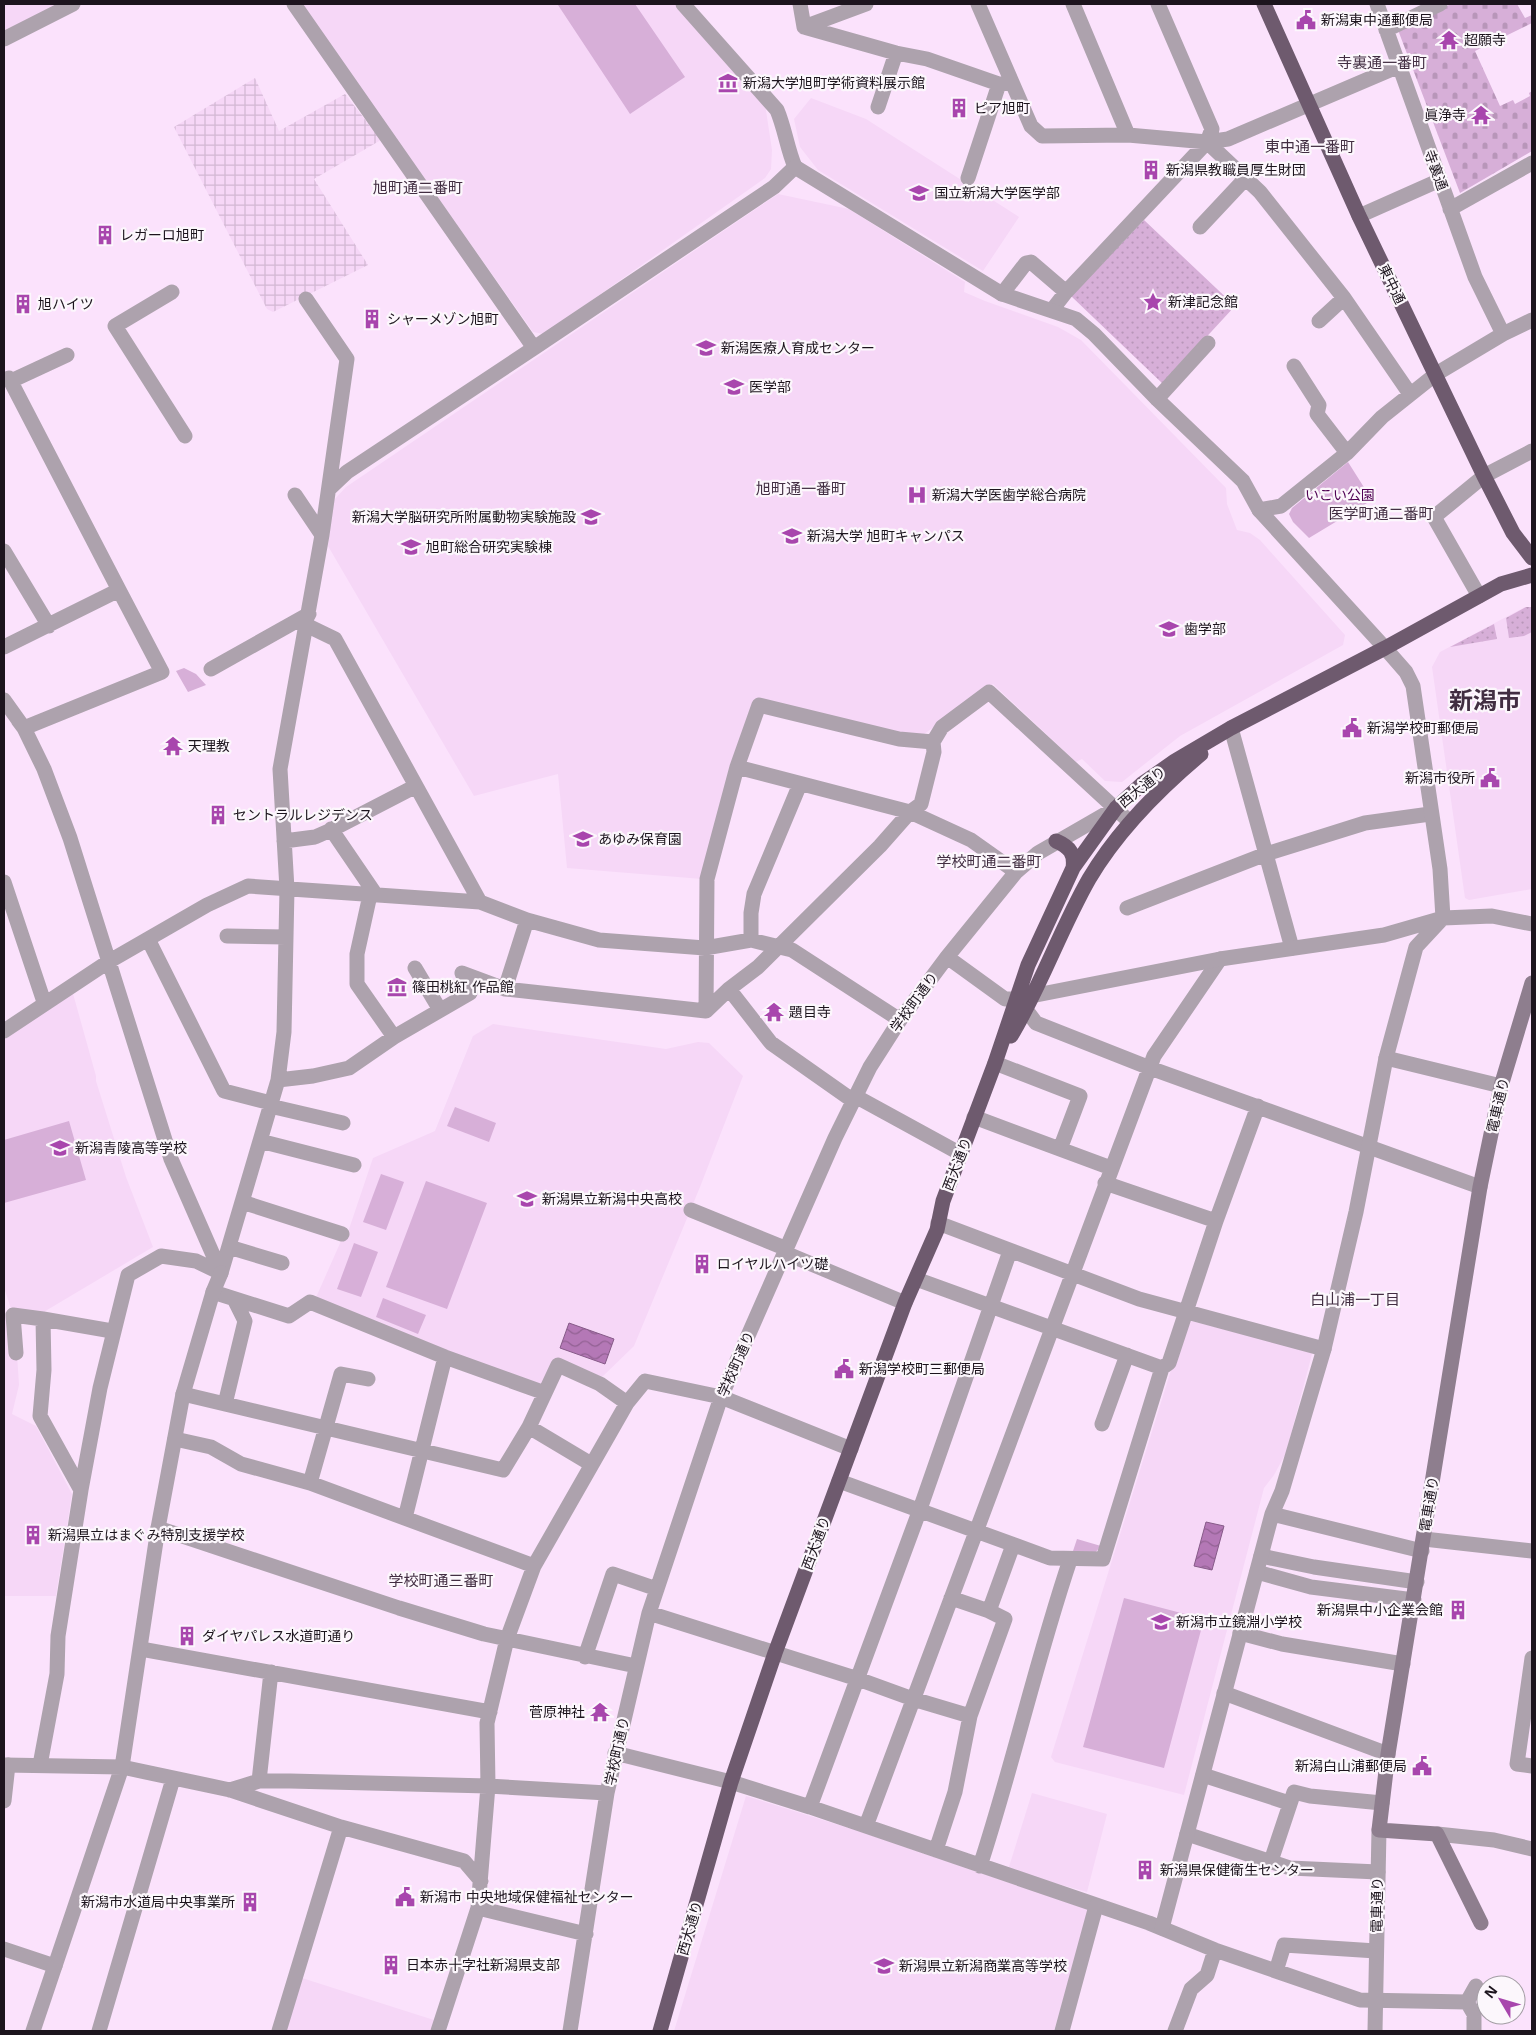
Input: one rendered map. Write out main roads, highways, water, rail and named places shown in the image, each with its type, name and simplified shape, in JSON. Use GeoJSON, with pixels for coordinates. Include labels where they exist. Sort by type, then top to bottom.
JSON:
{"type":"FeatureCollection","features":[{"type":"Feature","properties":{"kind":"highway","name":"東中通"},"geometry":{"type":"LineString","coordinates":[[1268,5],[1308,106],[1359,216],[1484,476],[1513,533],[1532,558]]}},
{"type":"Feature","properties":{"kind":"highway","name":"西大通り"},"geometry":{"type":"LineString","coordinates":[[660,2031],[731,1782],[776,1653],[905,1303],[938,1223],[943,1201],[974,1117],[995,1063],[1022,1005],[1028,965],[1073,868],[1116,808],[1142,784],[1175,761],[1231,728],[1385,648],[1479,596],[1502,584],[1532,574]]}},
{"type":"Feature","properties":{"kind":"highway","name":"西大通り"},"geometry":{"type":"LineString","coordinates":[[1034,996],[1090,878],[1130,822],[1152,797],[1231,728]]}},
{"type":"Feature","properties":{"kind":"highway"},"geometry":{"type":"LineString","coordinates":[[1056,841],[1070,850],[1074,858],[1073,868]]}},
{"type":"Feature","properties":{"kind":"main road","name":"電車通り"},"geometry":{"type":"LineString","coordinates":[[1481,1923],[1436,1834],[1379,1830],[1388,1754],[1480,1187],[1501,1086],[1532,983]]}},
{"type":"Feature","properties":{"kind":"water"},"geometry":{"type":"Polygon","coordinates":[[[569,1323],[614,1339],[605,1364],[560,1348],[569,1323]]]}},
{"type":"Feature","properties":{"kind":"water"},"geometry":{"type":"Polygon","coordinates":[[[1206,1522],[1224,1526],[1212,1570],[1194,1566],[1206,1522]]]}},
{"type":"Feature","properties":{"kind":"place","name":"新潟東中通郵便局"},"geometry":{"type":"Point","coordinates":[1306,20]}},
{"type":"Feature","properties":{"kind":"place","name":"超願寺"},"geometry":{"type":"Point","coordinates":[1449,40]}},
{"type":"Feature","properties":{"kind":"place","name":"新潟大学旭町学術資料展示館"},"geometry":{"type":"Point","coordinates":[728,83]}},
{"type":"Feature","properties":{"kind":"place","name":"ピア旭町"},"geometry":{"type":"Point","coordinates":[959,108]}},
{"type":"Feature","properties":{"kind":"place","name":"眞浄寺"},"geometry":{"type":"Point","coordinates":[1481,115]}},
{"type":"Feature","properties":{"kind":"place","name":"新潟県教職員厚生財団"},"geometry":{"type":"Point","coordinates":[1151,170]}},
{"type":"Feature","properties":{"kind":"place","name":"国立新潟大学医学部"},"geometry":{"type":"Point","coordinates":[919,193]}},
{"type":"Feature","properties":{"kind":"place","name":"レガーロ旭町"},"geometry":{"type":"Point","coordinates":[105,235]}},
{"type":"Feature","properties":{"kind":"place","name":"新津記念館"},"geometry":{"type":"Point","coordinates":[1153,302]}},
{"type":"Feature","properties":{"kind":"place","name":"旭ハイツ"},"geometry":{"type":"Point","coordinates":[23,304]}},
{"type":"Feature","properties":{"kind":"place","name":"シャーメゾン旭町"},"geometry":{"type":"Point","coordinates":[372,319]}},
{"type":"Feature","properties":{"kind":"place","name":"新潟医療人育成センター"},"geometry":{"type":"Point","coordinates":[706,348]}},
{"type":"Feature","properties":{"kind":"place","name":"医学部"},"geometry":{"type":"Point","coordinates":[734,387]}},
{"type":"Feature","properties":{"kind":"place","name":"新潟大学医歯学総合病院"},"geometry":{"type":"Point","coordinates":[917,495]}},
{"type":"Feature","properties":{"kind":"place","name":"新潟大学脳研究所附属動物実験施設"},"geometry":{"type":"Point","coordinates":[591,517]}},
{"type":"Feature","properties":{"kind":"place","name":"新潟大学 旭町キャンパス"},"geometry":{"type":"Point","coordinates":[792,536]}},
{"type":"Feature","properties":{"kind":"place","name":"旭町総合研究実験棟"},"geometry":{"type":"Point","coordinates":[411,547]}},
{"type":"Feature","properties":{"kind":"place","name":"歯学部"},"geometry":{"type":"Point","coordinates":[1169,629]}},
{"type":"Feature","properties":{"kind":"place","name":"新潟学校町郵便局"},"geometry":{"type":"Point","coordinates":[1352,728]}},
{"type":"Feature","properties":{"kind":"place","name":"天理教"},"geometry":{"type":"Point","coordinates":[173,746]}},
{"type":"Feature","properties":{"kind":"place","name":"新潟市役所"},"geometry":{"type":"Point","coordinates":[1490,778]}},
{"type":"Feature","properties":{"kind":"place","name":"セントラルレジデンス"},"geometry":{"type":"Point","coordinates":[218,815]}},
{"type":"Feature","properties":{"kind":"place","name":"あゆみ保育園"},"geometry":{"type":"Point","coordinates":[583,839]}},
{"type":"Feature","properties":{"kind":"place","name":"篠田桃紅 作品館"},"geometry":{"type":"Point","coordinates":[397,987]}},
{"type":"Feature","properties":{"kind":"place","name":"題目寺"},"geometry":{"type":"Point","coordinates":[774,1012]}},
{"type":"Feature","properties":{"kind":"place","name":"新潟青陵高等学校"},"geometry":{"type":"Point","coordinates":[60,1148]}},
{"type":"Feature","properties":{"kind":"place","name":"新潟県立新潟中央高校"},"geometry":{"type":"Point","coordinates":[527,1199]}},
{"type":"Feature","properties":{"kind":"place","name":"ロイヤルハイツ礎"},"geometry":{"type":"Point","coordinates":[702,1264]}},
{"type":"Feature","properties":{"kind":"place","name":"新潟学校町三郵便局"},"geometry":{"type":"Point","coordinates":[844,1369]}},
{"type":"Feature","properties":{"kind":"place","name":"新潟県立はまぐみ特別支援学校"},"geometry":{"type":"Point","coordinates":[33,1535]}},
{"type":"Feature","properties":{"kind":"place","name":"新潟県中小企業会館"},"geometry":{"type":"Point","coordinates":[1458,1610]}},
{"type":"Feature","properties":{"kind":"place","name":"新潟市立鏡淵小学校"},"geometry":{"type":"Point","coordinates":[1161,1622]}},
{"type":"Feature","properties":{"kind":"place","name":"ダイヤパレス水道町通り"},"geometry":{"type":"Point","coordinates":[187,1636]}},
{"type":"Feature","properties":{"kind":"place","name":"菅原神社"},"geometry":{"type":"Point","coordinates":[600,1712]}},
{"type":"Feature","properties":{"kind":"place","name":"新潟白山浦郵便局"},"geometry":{"type":"Point","coordinates":[1422,1766]}},
{"type":"Feature","properties":{"kind":"place","name":"新潟県保健衛生センター"},"geometry":{"type":"Point","coordinates":[1145,1870]}},
{"type":"Feature","properties":{"kind":"place","name":"新潟市 中央地域保健福祉センター"},"geometry":{"type":"Point","coordinates":[405,1897]}},
{"type":"Feature","properties":{"kind":"place","name":"新潟市水道局中央事業所"},"geometry":{"type":"Point","coordinates":[250,1902]}},
{"type":"Feature","properties":{"kind":"place","name":"日本赤十字社新潟県支部"},"geometry":{"type":"Point","coordinates":[391,1965]}},
{"type":"Feature","properties":{"kind":"place","name":"新潟県立新潟商業高等学校"},"geometry":{"type":"Point","coordinates":[884,1966]}},
{"type":"Feature","properties":{"kind":"district","name":"寺裏通一番町"},"geometry":{"type":"Point","coordinates":[1382,63]}},
{"type":"Feature","properties":{"kind":"district","name":"東中通一番町"},"geometry":{"type":"Point","coordinates":[1310,147]}},
{"type":"Feature","properties":{"kind":"district","name":"旭町通二番町"},"geometry":{"type":"Point","coordinates":[418,188]}},
{"type":"Feature","properties":{"kind":"district","name":"旭町通一番町"},"geometry":{"type":"Point","coordinates":[801,489]}},
{"type":"Feature","properties":{"kind":"district","name":"医学町通二番町"},"geometry":{"type":"Point","coordinates":[1381,514]}},
{"type":"Feature","properties":{"kind":"district","name":"新潟市"},"geometry":{"type":"Point","coordinates":[1485,701]}},
{"type":"Feature","properties":{"kind":"district","name":"学校町通二番町"},"geometry":{"type":"Point","coordinates":[989,862]}},
{"type":"Feature","properties":{"kind":"district","name":"白山浦一丁目"},"geometry":{"type":"Point","coordinates":[1355,1300]}},
{"type":"Feature","properties":{"kind":"district","name":"学校町通三番町"},"geometry":{"type":"Point","coordinates":[441,1581]}},
{"type":"Feature","properties":{"kind":"park label","name":"いこい公園"},"geometry":{"type":"Point","coordinates":[1340,495]}}]}
